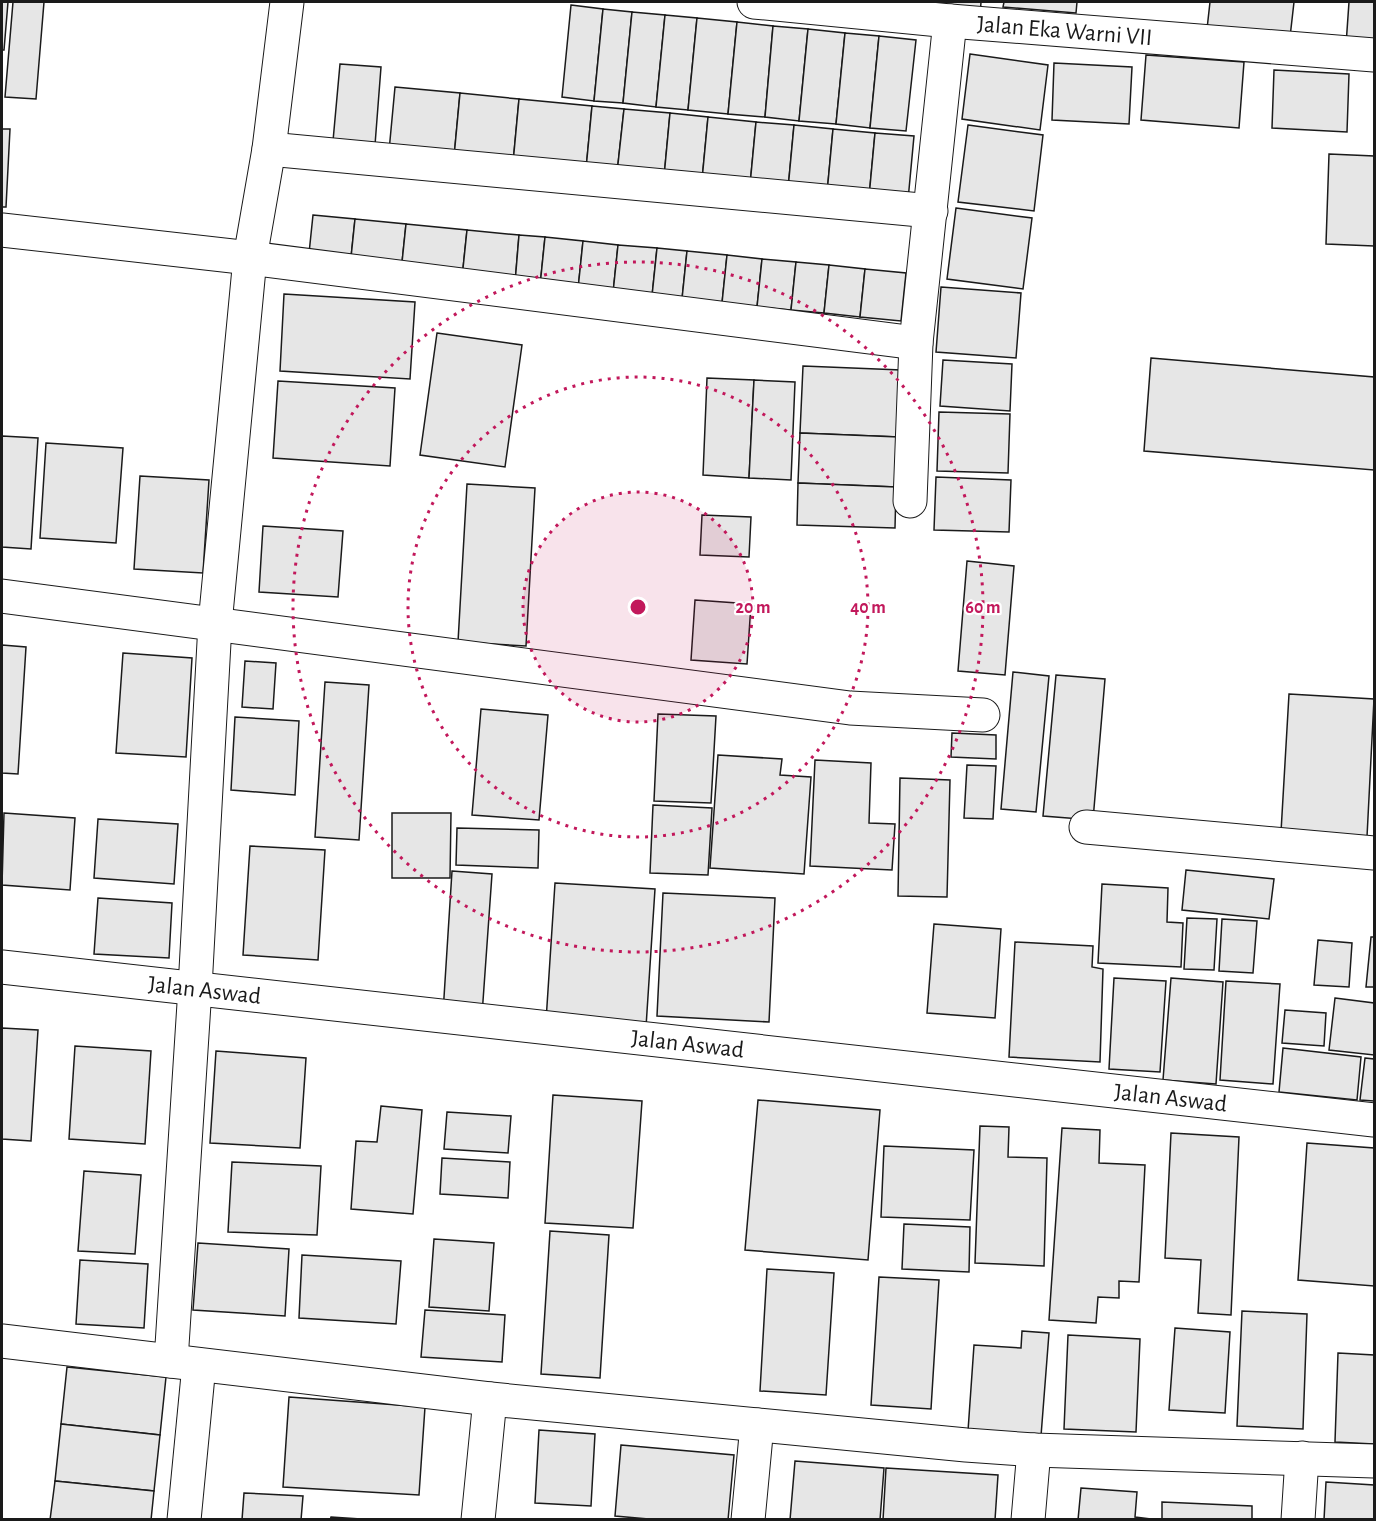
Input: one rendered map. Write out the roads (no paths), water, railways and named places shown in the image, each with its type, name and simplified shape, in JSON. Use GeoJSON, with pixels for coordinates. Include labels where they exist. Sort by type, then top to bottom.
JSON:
{"type":"FeatureCollection","features":[{"type":"Feature","properties":{"kind":"street"},"geometry":{"type":"LineString","coordinates":[[184,1520],[185,1363],[195,988],[215,624],[250,258],[269,149],[287,2]]}},
{"type":"Feature","properties":{"kind":"street","name":"Jalan Eka Warni VII"},"geometry":{"type":"LineString","coordinates":[[754,2],[950,21],[1374,55]]}},
{"type":"Feature","properties":{"kind":"street"},"geometry":{"type":"LineString","coordinates":[[910,501],[916,343],[950,21]]}},
{"type":"Feature","properties":{"kind":"street"},"geometry":{"type":"LineString","coordinates":[[269,149],[931,211]]}},
{"type":"Feature","properties":{"kind":"street"},"geometry":{"type":"LineString","coordinates":[[2,230],[250,258],[916,343]]}},
{"type":"Feature","properties":{"kind":"street"},"geometry":{"type":"LineString","coordinates":[[2,596],[850,708],[983,716]]}},
{"type":"Feature","properties":{"kind":"street"},"geometry":{"type":"LineString","coordinates":[[1086,826],[1374,853]]}},
{"type":"Feature","properties":{"kind":"street","name":"Jalan Aswad"},"geometry":{"type":"LineString","coordinates":[[2,967],[1374,1120]]}},
{"type":"Feature","properties":{"kind":"street"},"geometry":{"type":"LineString","coordinates":[[2,1341],[490,1399],[1034,1450],[1374,1461]]}},
{"type":"Feature","properties":{"kind":"street"},"geometry":{"type":"LineString","coordinates":[[478,1520],[490,1399]]}},
{"type":"Feature","properties":{"kind":"street"},"geometry":{"type":"LineString","coordinates":[[748,1520],[757,1425]]}},
{"type":"Feature","properties":{"kind":"street"},"geometry":{"type":"LineString","coordinates":[[1028,1520],[1034,1450]]}},
{"type":"Feature","properties":{"kind":"street"},"geometry":{"type":"LineString","coordinates":[[1298,1520],[1302,1458]]}}]}
